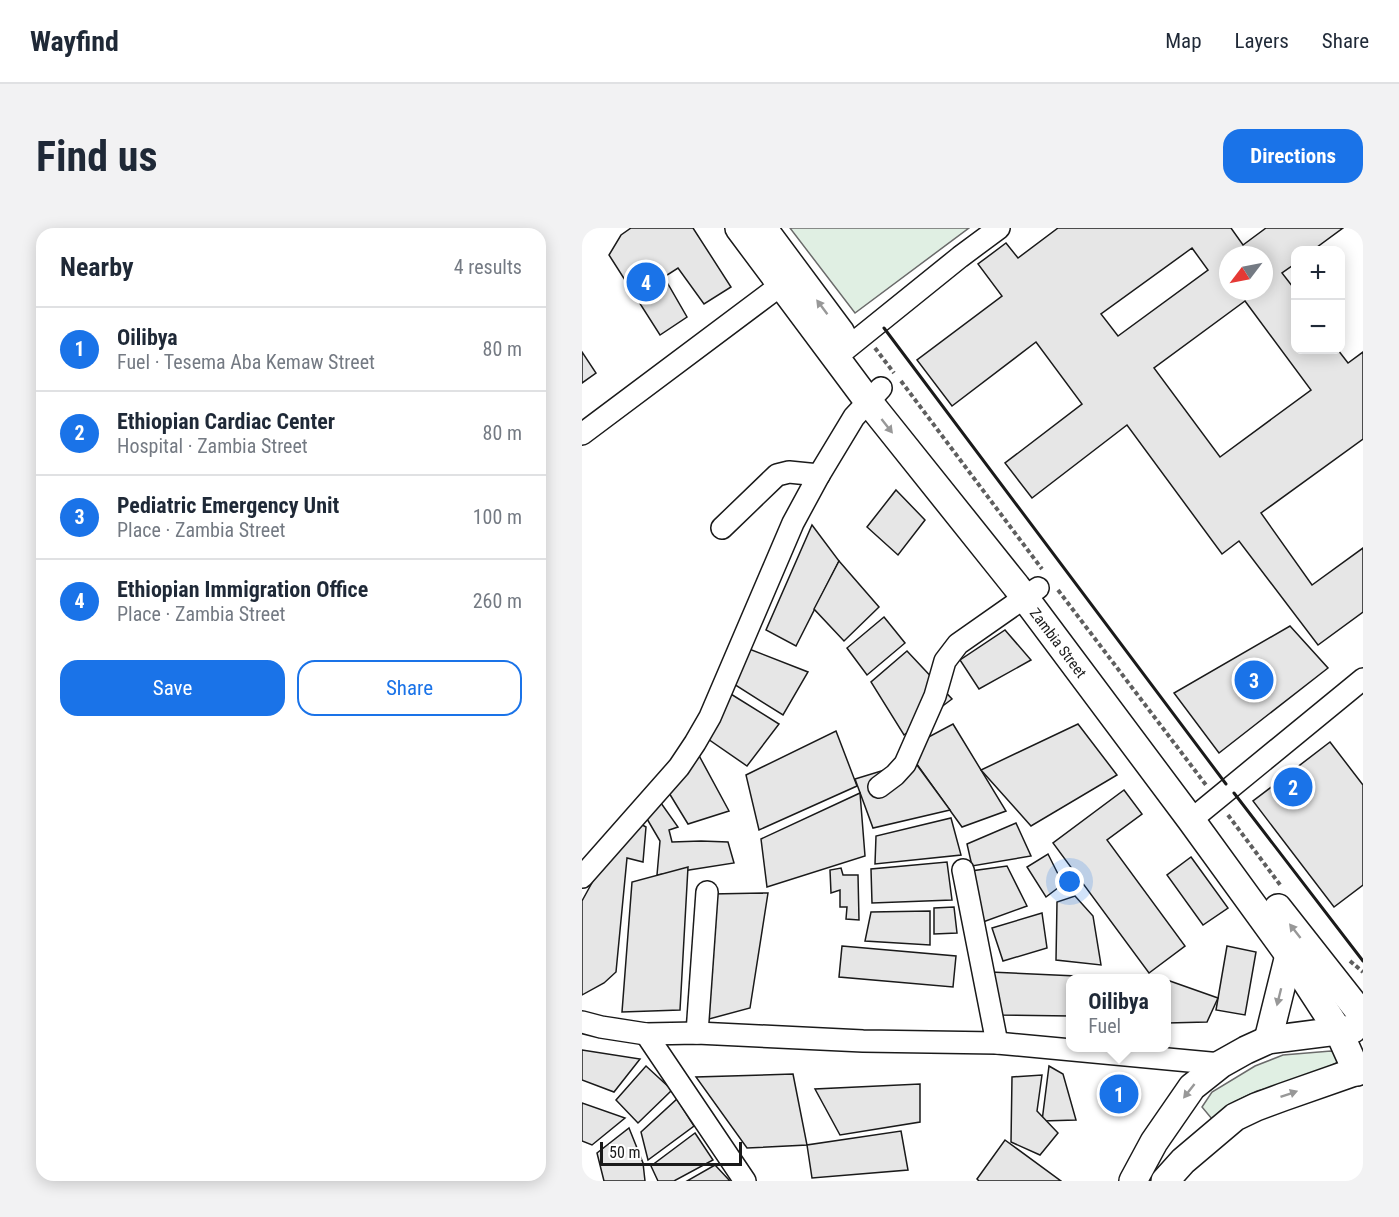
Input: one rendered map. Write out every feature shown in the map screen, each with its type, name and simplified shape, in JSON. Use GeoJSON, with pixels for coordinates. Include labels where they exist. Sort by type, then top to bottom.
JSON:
{"type":"FeatureCollection","features":[{"type":"Feature","properties":{"kind":"main road","name":"Zambia Street"},"geometry":{"type":"LineString","coordinates":[[740,228],[851,346],[874,395],[1040,586],[1295,931],[1339,967],[1363,1016]]}},
{"type":"Feature","properties":{"kind":"main road","name":"Zambia Street"},"geometry":{"type":"LineString","coordinates":[[763,228],[788,279]]}},
{"type":"Feature","properties":{"kind":"main road","name":"Zambia Street"},"geometry":{"type":"LineString","coordinates":[[1204,810],[1289,955],[1351,1029],[1360,1071]]}},
{"type":"Feature","properties":{"kind":"main road"},"geometry":{"type":"LineString","coordinates":[[1268,1040],[1289,955]]}},
{"type":"Feature","properties":{"kind":"main road"},"geometry":{"type":"LineString","coordinates":[[1339,967],[1363,995]]}},
{"type":"Feature","properties":{"kind":"main road"},"geometry":{"type":"LineString","coordinates":[[1133,1181],[1155,1142],[1192,1087],[1221,1064],[1268,1040],[1351,1029]]}},
{"type":"Feature","properties":{"kind":"main road"},"geometry":{"type":"LineString","coordinates":[[1165,1181],[1183,1161],[1235,1117],[1274,1100],[1360,1071]]}},
{"type":"Feature","properties":{"kind":"main road"},"geometry":{"type":"LineString","coordinates":[[1155,1142],[1183,1161]]}},
{"type":"Feature","properties":{"kind":"street"},"geometry":{"type":"LineString","coordinates":[[851,346],[999,228]]}},
{"type":"Feature","properties":{"kind":"street"},"geometry":{"type":"LineString","coordinates":[[582,434],[788,279]]}},
{"type":"Feature","properties":{"kind":"street"},"geometry":{"type":"LineString","coordinates":[[582,877],[679,767],[695,743],[710,717],[793,523],[854,417],[874,395]]}},
{"type":"Feature","properties":{"kind":"street"},"geometry":{"type":"LineString","coordinates":[[722,528],[777,475],[789,472],[819,475]]}},
{"type":"Feature","properties":{"kind":"street"},"geometry":{"type":"LineString","coordinates":[[879,787],[905,764],[935,696],[945,661],[951,651],[1040,586]]}},
{"type":"Feature","properties":{"kind":"street"},"geometry":{"type":"LineString","coordinates":[[1204,810],[1363,679]]}},
{"type":"Feature","properties":{"kind":"street"},"geometry":{"type":"LineString","coordinates":[[963,870],[997,1043]]}},
{"type":"Feature","properties":{"kind":"street"},"geometry":{"type":"LineString","coordinates":[[697,1033],[707,892]]}},
{"type":"Feature","properties":{"kind":"street"},"geometry":{"type":"LineString","coordinates":[[582,1022],[646,1034],[697,1033],[863,1041],[997,1043],[1066,1049]]}},
{"type":"Feature","properties":{"kind":"street"},"geometry":{"type":"LineString","coordinates":[[646,1034],[745,1181]]}},
{"type":"Feature","properties":{"kind":"street"},"geometry":{"type":"LineString","coordinates":[[1093,1052],[1221,1064]]}},
{"type":"Feature","properties":{"kind":"path"},"geometry":{"type":"LineString","coordinates":[[851,346],[1040,586],[1204,810],[1287,894]]}},
{"type":"Feature","properties":{"kind":"path"},"geometry":{"type":"LineString","coordinates":[[1339,967],[1363,972]]}},
{"type":"Feature","properties":{"kind":"green space"},"geometry":{"type":"Polygon","coordinates":[[[790,228],[969,228],[855,313],[790,228]]]}},
{"type":"Feature","properties":{"kind":"green space"},"geometry":{"type":"Polygon","coordinates":[[[1331,1051],[1342,1055],[1340,1061],[1326,1068],[1257,1091],[1234,1102],[1212,1119],[1202,1107],[1212,1092],[1255,1066],[1283,1055],[1331,1051]]]}},
{"type":"Feature","properties":{"kind":"building"},"geometry":{"type":"Polygon","coordinates":[[[631,228],[693,228],[731,287],[704,304],[678,268],[664,277],[687,317],[660,335],[609,255],[621,235],[631,228]]]}},
{"type":"Feature","properties":{"kind":"building"},"geometry":{"type":"Polygon","coordinates":[[[1058,228],[1231,228],[1243,245],[1266,228],[1343,228],[1318,246],[1291,246],[1291,267],[1282,273],[1291,285],[1291,354],[1341,354],[1348,363],[1363,352],[1363,439],[1261,513],[1312,585],[1363,548],[1363,612],[1318,645],[1239,541],[1222,554],[1127,425],[1032,498],[1005,463],[1082,404],[1036,342],[952,406],[917,360],[1002,296],[978,264],[1006,243],[1018,258],[1058,228]],[[1192,248],[1101,314],[1118,336],[1208,270],[1192,248]],[[1245,301],[1154,368],[1220,457],[1311,390],[1245,301]]]}},
{"type":"Feature","properties":{"kind":"building"},"geometry":{"type":"Polygon","coordinates":[[[582,352],[596,373],[582,383],[582,352]]]}},
{"type":"Feature","properties":{"kind":"building"},"geometry":{"type":"Polygon","coordinates":[[[896,490],[925,520],[898,555],[867,527],[896,490]]]}},
{"type":"Feature","properties":{"kind":"building"},"geometry":{"type":"Polygon","coordinates":[[[812,525],[839,561],[796,646],[766,630],[812,525]]]}},
{"type":"Feature","properties":{"kind":"building"},"geometry":{"type":"Polygon","coordinates":[[[839,561],[879,607],[844,641],[814,609],[839,561]]]}},
{"type":"Feature","properties":{"kind":"building"},"geometry":{"type":"Polygon","coordinates":[[[884,617],[905,643],[867,675],[847,648],[884,617]]]}},
{"type":"Feature","properties":{"kind":"building"},"geometry":{"type":"Polygon","coordinates":[[[1290,626],[1328,668],[1219,753],[1174,693],[1290,626]]]}},
{"type":"Feature","properties":{"kind":"building"},"geometry":{"type":"Polygon","coordinates":[[[1005,630],[1031,660],[979,689],[960,660],[1005,630]]]}},
{"type":"Feature","properties":{"kind":"building"},"geometry":{"type":"Polygon","coordinates":[[[744,647],[808,672],[783,715],[729,681],[744,647]]]}},
{"type":"Feature","properties":{"kind":"building"},"geometry":{"type":"Polygon","coordinates":[[[907,651],[952,699],[904,735],[871,682],[907,651]]]}},
{"type":"Feature","properties":{"kind":"building"},"geometry":{"type":"Polygon","coordinates":[[[726,691],[779,724],[747,766],[708,739],[726,691]]]}},
{"type":"Feature","properties":{"kind":"building"},"geometry":{"type":"Polygon","coordinates":[[[953,724],[1006,811],[962,827],[906,749],[953,724]]]}},
{"type":"Feature","properties":{"kind":"building"},"geometry":{"type":"Polygon","coordinates":[[[1078,724],[1117,775],[1031,826],[981,770],[1078,724]]]}},
{"type":"Feature","properties":{"kind":"building"},"geometry":{"type":"Polygon","coordinates":[[[836,731],[857,786],[759,830],[746,775],[836,731]]]}},
{"type":"Feature","properties":{"kind":"building"},"geometry":{"type":"Polygon","coordinates":[[[1330,742],[1363,785],[1363,885],[1334,907],[1253,801],[1330,742]]]}},
{"type":"Feature","properties":{"kind":"building"},"geometry":{"type":"Polygon","coordinates":[[[696,750],[729,811],[688,824],[663,783],[696,750]]]}},
{"type":"Feature","properties":{"kind":"building"},"geometry":{"type":"Polygon","coordinates":[[[914,761],[950,810],[873,828],[855,779],[914,761]]]}},
{"type":"Feature","properties":{"kind":"building"},"geometry":{"type":"Polygon","coordinates":[[[1124,790],[1142,814],[1107,840],[1185,946],[1149,973],[1053,843],[1124,790]]]}},
{"type":"Feature","properties":{"kind":"building"},"geometry":{"type":"Polygon","coordinates":[[[860,793],[865,856],[767,887],[761,839],[860,793]]]}},
{"type":"Feature","properties":{"kind":"building"},"geometry":{"type":"Polygon","coordinates":[[[656,796],[678,827],[669,830],[672,842],[728,842],[734,863],[657,875],[660,841],[640,807],[656,796]]]}},
{"type":"Feature","properties":{"kind":"building"},"geometry":{"type":"Polygon","coordinates":[[[628,817],[646,827],[643,862],[627,858],[616,972],[604,983],[582,995],[582,901],[628,817]]]}},
{"type":"Feature","properties":{"kind":"building"},"geometry":{"type":"Polygon","coordinates":[[[951,818],[961,855],[875,864],[876,836],[951,818]]]}},
{"type":"Feature","properties":{"kind":"building"},"geometry":{"type":"Polygon","coordinates":[[[1016,823],[1031,856],[972,866],[967,844],[1016,823]]]}},
{"type":"Feature","properties":{"kind":"building"},"geometry":{"type":"Polygon","coordinates":[[[1048,854],[1063,884],[1046,897],[1027,867],[1048,854]]]}},
{"type":"Feature","properties":{"kind":"building"},"geometry":{"type":"Polygon","coordinates":[[[1191,857],[1228,908],[1203,925],[1167,875],[1191,857]]]}},
{"type":"Feature","properties":{"kind":"building"},"geometry":{"type":"Polygon","coordinates":[[[947,862],[952,900],[872,903],[871,869],[947,862]]]}},
{"type":"Feature","properties":{"kind":"building"},"geometry":{"type":"Polygon","coordinates":[[[1007,866],[1027,906],[983,922],[971,871],[1007,866]]]}},
{"type":"Feature","properties":{"kind":"building"},"geometry":{"type":"Polygon","coordinates":[[[688,867],[680,1010],[622,1012],[632,882],[688,867]]]}},
{"type":"Feature","properties":{"kind":"building"},"geometry":{"type":"Polygon","coordinates":[[[841,868],[843,875],[858,875],[859,920],[846,919],[847,907],[840,907],[840,890],[831,893],[830,870],[841,868]]]}},
{"type":"Feature","properties":{"kind":"building"},"geometry":{"type":"Polygon","coordinates":[[[768,893],[750,1008],[694,1023],[711,894],[768,893]]]}},
{"type":"Feature","properties":{"kind":"building"},"geometry":{"type":"Polygon","coordinates":[[[1075,896],[1093,916],[1101,965],[1056,960],[1057,902],[1075,896]]]}},
{"type":"Feature","properties":{"kind":"building"},"geometry":{"type":"Polygon","coordinates":[[[954,907],[957,933],[934,934],[934,908],[954,907]]]}},
{"type":"Feature","properties":{"kind":"building"},"geometry":{"type":"Polygon","coordinates":[[[930,911],[930,945],[865,941],[871,912],[930,911]]]}},
{"type":"Feature","properties":{"kind":"building"},"geometry":{"type":"Polygon","coordinates":[[[1042,913],[1047,948],[1003,961],[992,928],[1042,913]]]}},
{"type":"Feature","properties":{"kind":"building"},"geometry":{"type":"Polygon","coordinates":[[[842,946],[956,956],[953,987],[839,977],[842,946]]]}},
{"type":"Feature","properties":{"kind":"building"},"geometry":{"type":"Polygon","coordinates":[[[1227,946],[1256,952],[1245,1015],[1216,1010],[1227,946]]]}},
{"type":"Feature","properties":{"kind":"building"},"geometry":{"type":"Polygon","coordinates":[[[990,972],[1066,976],[1066,1016],[998,1015],[990,972]]]}},
{"type":"Feature","properties":{"kind":"building"},"geometry":{"type":"Polygon","coordinates":[[[1171,981],[1218,998],[1207,1022],[1171,1023],[1171,981]]]}},
{"type":"Feature","properties":{"kind":"building"},"geometry":{"type":"Polygon","coordinates":[[[582,1050],[640,1059],[614,1092],[582,1080],[582,1050]]]}},
{"type":"Feature","properties":{"kind":"building"},"geometry":{"type":"Polygon","coordinates":[[[646,1066],[672,1090],[638,1123],[616,1100],[646,1066]]]}},
{"type":"Feature","properties":{"kind":"building"},"geometry":{"type":"Polygon","coordinates":[[[1049,1066],[1063,1074],[1076,1120],[1042,1121],[1049,1066]]]}},
{"type":"Feature","properties":{"kind":"building"},"geometry":{"type":"Polygon","coordinates":[[[793,1074],[807,1145],[747,1148],[696,1077],[793,1074]]]}},
{"type":"Feature","properties":{"kind":"building"},"geometry":{"type":"Polygon","coordinates":[[[1042,1075],[1037,1111],[1058,1133],[1040,1155],[1011,1142],[1012,1077],[1042,1075]]]}},
{"type":"Feature","properties":{"kind":"building"},"geometry":{"type":"Polygon","coordinates":[[[920,1084],[920,1122],[840,1135],[815,1089],[920,1084]]]}},
{"type":"Feature","properties":{"kind":"building"},"geometry":{"type":"Polygon","coordinates":[[[677,1099],[694,1126],[648,1160],[641,1132],[677,1099]]]}},
{"type":"Feature","properties":{"kind":"building"},"geometry":{"type":"Polygon","coordinates":[[[582,1103],[625,1118],[592,1145],[582,1141],[582,1103]]]}},
{"type":"Feature","properties":{"kind":"building"},"geometry":{"type":"Polygon","coordinates":[[[629,1128],[643,1163],[645,1181],[604,1181],[597,1153],[629,1128]]]}},
{"type":"Feature","properties":{"kind":"building"},"geometry":{"type":"Polygon","coordinates":[[[901,1131],[908,1170],[812,1178],[807,1145],[901,1131]]]}},
{"type":"Feature","properties":{"kind":"building"},"geometry":{"type":"Polygon","coordinates":[[[695,1133],[713,1160],[674,1181],[658,1181],[651,1166],[695,1133]]]}},
{"type":"Feature","properties":{"kind":"building"},"geometry":{"type":"Polygon","coordinates":[[[1005,1140],[1061,1181],[979,1181],[977,1179],[1005,1140]]]}},
{"type":"Feature","properties":{"kind":"building"},"geometry":{"type":"Polygon","coordinates":[[[715,1165],[730,1181],[687,1181],[715,1165]]]}},
{"type":"Feature","properties":{"kind":"wall"},"geometry":{"type":"LineString","coordinates":[[884,328],[1226,784]]}},
{"type":"Feature","properties":{"kind":"wall"},"geometry":{"type":"LineString","coordinates":[[1234,793],[1363,961]]}},
{"type":"Feature","properties":{"kind":"place","name":"Ethiopian Immigration Office"},"geometry":{"type":"Point","coordinates":[646,282]}},
{"type":"Feature","properties":{"kind":"place","name":"Pediatric Emergency Unit"},"geometry":{"type":"Point","coordinates":[1254,680]}},
{"type":"Feature","properties":{"kind":"place","name":"Ethiopian Cardiac Center"},"geometry":{"type":"Point","coordinates":[1293,787]}},
{"type":"Feature","properties":{"kind":"place","name":"Oilibya"},"geometry":{"type":"Point","coordinates":[1119,1094]}}]}
